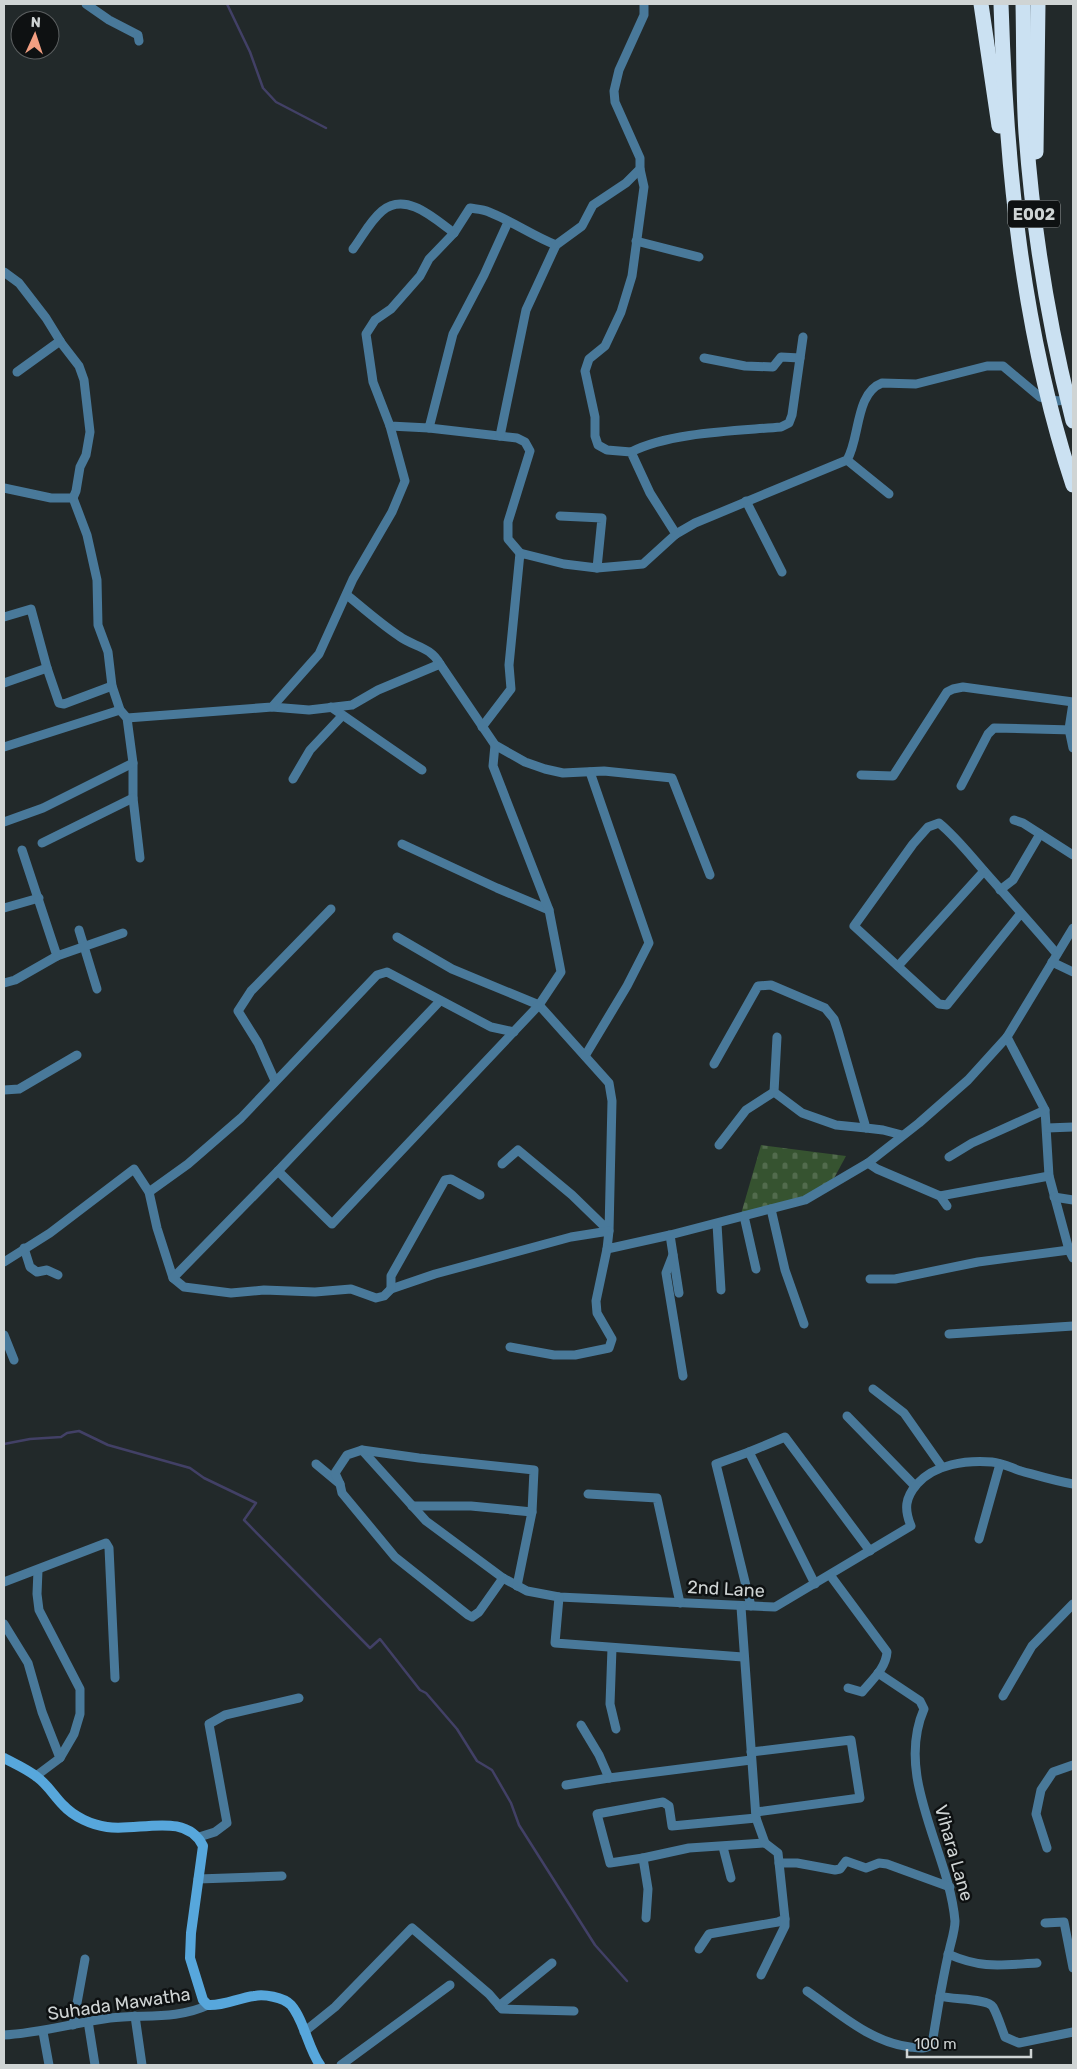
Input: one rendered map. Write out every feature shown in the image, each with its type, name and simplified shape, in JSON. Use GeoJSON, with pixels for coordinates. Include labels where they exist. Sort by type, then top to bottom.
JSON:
{"type":"FeatureCollection","features":[{"type":"Feature","properties":{"kind":"highway"},"geometry":{"type":"LineString","coordinates":[[981,4],[997,114],[1012,187]]}},
{"type":"Feature","properties":{"kind":"highway","name":"E002"},"geometry":{"type":"LineString","coordinates":[[1001,4],[1012,187],[1023,277],[1056,432],[1073,486]]}},
{"type":"Feature","properties":{"kind":"highway","name":"E002"},"geometry":{"type":"LineString","coordinates":[[1023,4],[1026,132],[1041,271],[1073,422]]}},
{"type":"Feature","properties":{"kind":"highway"},"geometry":{"type":"LineString","coordinates":[[1036,227],[1038,4]]}},
{"type":"Feature","properties":{"kind":"street"},"geometry":{"type":"LineString","coordinates":[[86,4],[109,20],[138,35],[139,41]]}},
{"type":"Feature","properties":{"kind":"street"},"geometry":{"type":"LineString","coordinates":[[644,4],[644,16],[619,70],[614,91],[615,102],[640,158],[640,169],[644,187],[632,276],[621,312],[605,346],[589,359],[585,372],[595,417],[595,436],[598,445],[607,450],[631,452],[642,446],[691,436],[781,427],[789,423],[792,415],[804,336]]}},
{"type":"Feature","properties":{"kind":"street"},"geometry":{"type":"LineString","coordinates":[[500,436],[526,310],[556,245],[582,226],[593,205],[626,183],[640,169]]}},
{"type":"Feature","properties":{"kind":"street"},"geometry":{"type":"LineString","coordinates":[[352,249],[381,212],[392,205],[406,204],[417,207],[454,233]]}},
{"type":"Feature","properties":{"kind":"street"},"geometry":{"type":"LineString","coordinates":[[272,707],[319,654],[353,580],[392,512],[405,481],[390,426],[373,382],[366,334],[375,320],[391,309],[420,276],[429,259],[454,233],[470,208],[488,211],[536,237],[556,245]]}},
{"type":"Feature","properties":{"kind":"street"},"geometry":{"type":"LineString","coordinates":[[429,428],[453,334],[508,222]]}},
{"type":"Feature","properties":{"kind":"street"},"geometry":{"type":"LineString","coordinates":[[636,241],[699,257]]}},
{"type":"Feature","properties":{"kind":"street"},"geometry":{"type":"LineString","coordinates":[[4,272],[19,283],[32,303],[46,318],[78,366],[84,380],[90,432],[86,454],[80,467],[73,498],[87,536],[97,580],[98,625],[108,652],[112,686],[120,710],[127,718],[133,763],[133,798],[140,858]]}},
{"type":"Feature","properties":{"kind":"street"},"geometry":{"type":"LineString","coordinates":[[16,372],[60,341]]}},
{"type":"Feature","properties":{"kind":"street"},"geometry":{"type":"LineString","coordinates":[[704,358],[745,366],[773,367],[781,357],[800,358]]}},
{"type":"Feature","properties":{"kind":"street"},"geometry":{"type":"LineString","coordinates":[[390,426],[429,428],[517,438],[525,442],[530,451],[508,522],[508,538],[520,553],[564,564],[597,568],[643,564],[676,534],[695,523],[847,460],[851,454],[860,415],[870,391],[882,384],[916,384],[987,366],[1003,366],[1040,397],[1057,401],[1073,398]]}},
{"type":"Feature","properties":{"kind":"street"},"geometry":{"type":"LineString","coordinates":[[631,452],[650,493],[676,534]]}},
{"type":"Feature","properties":{"kind":"street"},"geometry":{"type":"LineString","coordinates":[[847,460],[889,494]]}},
{"type":"Feature","properties":{"kind":"street"},"geometry":{"type":"LineString","coordinates":[[4,488],[51,498],[73,498]]}},
{"type":"Feature","properties":{"kind":"street"},"geometry":{"type":"LineString","coordinates":[[746,501],[782,572]]}},
{"type":"Feature","properties":{"kind":"street"},"geometry":{"type":"LineString","coordinates":[[560,516],[602,518],[597,568]]}},
{"type":"Feature","properties":{"kind":"street"},"geometry":{"type":"LineString","coordinates":[[482,727],[511,689],[509,665],[520,553]]}},
{"type":"Feature","properties":{"kind":"street"},"geometry":{"type":"LineString","coordinates":[[347,595],[401,638],[415,643],[436,656],[495,745],[545,770],[564,773],[604,771],[672,778],[710,875]]}},
{"type":"Feature","properties":{"kind":"street"},"geometry":{"type":"LineString","coordinates":[[4,617],[31,609],[47,668],[59,703],[64,704],[112,686]]}},
{"type":"Feature","properties":{"kind":"street"},"geometry":{"type":"LineString","coordinates":[[127,718],[272,707],[309,710],[352,705],[378,690],[440,664]]}},
{"type":"Feature","properties":{"kind":"street"},"geometry":{"type":"LineString","coordinates":[[4,683],[47,668]]}},
{"type":"Feature","properties":{"kind":"street"},"geometry":{"type":"LineString","coordinates":[[861,775],[894,776],[947,692],[963,687],[1073,702],[1071,729],[1073,748]]}},
{"type":"Feature","properties":{"kind":"street"},"geometry":{"type":"LineString","coordinates":[[331,707],[422,770]]}},
{"type":"Feature","properties":{"kind":"street"},"geometry":{"type":"LineString","coordinates":[[4,747],[120,710]]}},
{"type":"Feature","properties":{"kind":"street"},"geometry":{"type":"LineString","coordinates":[[293,779],[310,750],[342,716]]}},
{"type":"Feature","properties":{"kind":"street"},"geometry":{"type":"LineString","coordinates":[[961,786],[988,734],[994,728],[1071,729]]}},
{"type":"Feature","properties":{"kind":"street"},"geometry":{"type":"LineString","coordinates":[[278,1171],[332,1224],[514,1032],[539,1004],[561,972],[549,910],[493,766],[495,745]]}},
{"type":"Feature","properties":{"kind":"street"},"geometry":{"type":"LineString","coordinates":[[4,822],[43,808],[133,763]]}},
{"type":"Feature","properties":{"kind":"street"},"geometry":{"type":"LineString","coordinates":[[585,1056],[627,986],[649,943],[590,772]]}},
{"type":"Feature","properties":{"kind":"street"},"geometry":{"type":"LineString","coordinates":[[42,843],[133,798]]}},
{"type":"Feature","properties":{"kind":"street"},"geometry":{"type":"LineString","coordinates":[[1014,820],[1019,820],[1073,855]]}},
{"type":"Feature","properties":{"kind":"street"},"geometry":{"type":"LineString","coordinates":[[1021,913],[947,1005],[939,1004],[854,926],[928,827],[939,823],[951,832],[1057,954]]}},
{"type":"Feature","properties":{"kind":"street"},"geometry":{"type":"LineString","coordinates":[[1000,890],[1013,880],[1040,834]]}},
{"type":"Feature","properties":{"kind":"street"},"geometry":{"type":"LineString","coordinates":[[402,844],[549,910]]}},
{"type":"Feature","properties":{"kind":"street"},"geometry":{"type":"LineString","coordinates":[[22,850],[57,956]]}},
{"type":"Feature","properties":{"kind":"street"},"geometry":{"type":"LineString","coordinates":[[898,966],[984,872]]}},
{"type":"Feature","properties":{"kind":"street"},"geometry":{"type":"LineString","coordinates":[[4,908],[39,898]]}},
{"type":"Feature","properties":{"kind":"street"},"geometry":{"type":"LineString","coordinates":[[275,1081],[258,1043],[238,1011],[251,991],[331,909]]}},
{"type":"Feature","properties":{"kind":"street"},"geometry":{"type":"LineString","coordinates":[[606,1249],[717,1224],[805,1200],[868,1163],[919,1123],[968,1080],[1007,1037],[1073,928]]}},
{"type":"Feature","properties":{"kind":"street"},"geometry":{"type":"LineString","coordinates":[[79,930],[97,989]]}},
{"type":"Feature","properties":{"kind":"street"},"geometry":{"type":"LineString","coordinates":[[4,983],[15,980],[57,956],[123,934]]}},
{"type":"Feature","properties":{"kind":"street"},"geometry":{"type":"LineString","coordinates":[[396,937],[452,968],[539,1004],[609,1083],[612,1101],[609,1231],[596,1301],[597,1314],[612,1338],[609,1348],[575,1354],[554,1355],[510,1347]]}},
{"type":"Feature","properties":{"kind":"street"},"geometry":{"type":"LineString","coordinates":[[1052,962],[1073,972]]}},
{"type":"Feature","properties":{"kind":"street"},"geometry":{"type":"LineString","coordinates":[[150,1192],[188,1164],[234,1124],[378,975],[387,972],[491,1027],[514,1032]]}},
{"type":"Feature","properties":{"kind":"street"},"geometry":{"type":"LineString","coordinates":[[714,1064],[758,986],[771,985],[825,1008],[834,1019],[866,1128]]}},
{"type":"Feature","properties":{"kind":"street"},"geometry":{"type":"LineString","coordinates":[[173,1278],[278,1171],[440,1000]]}},
{"type":"Feature","properties":{"kind":"street"},"geometry":{"type":"LineString","coordinates":[[774,1092],[777,1037]]}},
{"type":"Feature","properties":{"kind":"street"},"geometry":{"type":"LineString","coordinates":[[870,1278],[895,1279],[978,1262],[1071,1254],[1049,1176],[1045,1110],[1007,1037]]}},
{"type":"Feature","properties":{"kind":"street"},"geometry":{"type":"LineString","coordinates":[[4,1090],[19,1089],[77,1056]]}},
{"type":"Feature","properties":{"kind":"street"},"geometry":{"type":"LineString","coordinates":[[774,1092],[802,1113],[836,1125],[883,1130],[902,1135]]}},
{"type":"Feature","properties":{"kind":"street"},"geometry":{"type":"LineString","coordinates":[[719,1145],[746,1110],[774,1092]]}},
{"type":"Feature","properties":{"kind":"street"},"geometry":{"type":"LineString","coordinates":[[949,1157],[972,1143],[1045,1110]]}},
{"type":"Feature","properties":{"kind":"street"},"geometry":{"type":"LineString","coordinates":[[1047,1128],[1073,1127]]}},
{"type":"Feature","properties":{"kind":"street"},"geometry":{"type":"LineString","coordinates":[[502,1164],[518,1150],[572,1195],[609,1231]]}},
{"type":"Feature","properties":{"kind":"street"},"geometry":{"type":"LineString","coordinates":[[868,1163],[877,1169],[940,1196],[947,1206]]}},
{"type":"Feature","properties":{"kind":"street"},"geometry":{"type":"LineString","coordinates":[[4,1262],[50,1233],[134,1169],[150,1192],[157,1228],[173,1278],[184,1287],[231,1293],[264,1290],[314,1292],[351,1289],[376,1298],[384,1296],[391,1289],[435,1274],[571,1237],[609,1231]]}},
{"type":"Feature","properties":{"kind":"street"},"geometry":{"type":"LineString","coordinates":[[940,1196],[1049,1176]]}},
{"type":"Feature","properties":{"kind":"street"},"geometry":{"type":"LineString","coordinates":[[391,1289],[392,1276],[445,1180],[450,1178],[480,1195]]}},
{"type":"Feature","properties":{"kind":"street"},"geometry":{"type":"LineString","coordinates":[[1054,1197],[1073,1200]]}},
{"type":"Feature","properties":{"kind":"street"},"geometry":{"type":"LineString","coordinates":[[771,1209],[785,1270],[804,1324]]}},
{"type":"Feature","properties":{"kind":"street"},"geometry":{"type":"LineString","coordinates":[[744,1216],[756,1269]]}},
{"type":"Feature","properties":{"kind":"street"},"geometry":{"type":"LineString","coordinates":[[717,1224],[721,1290]]}},
{"type":"Feature","properties":{"kind":"street"},"geometry":{"type":"LineString","coordinates":[[670,1235],[679,1293]]}},
{"type":"Feature","properties":{"kind":"street"},"geometry":{"type":"LineString","coordinates":[[24,1248],[30,1267],[37,1272],[47,1270],[58,1275]]}},
{"type":"Feature","properties":{"kind":"street"},"geometry":{"type":"LineString","coordinates":[[673,1255],[666,1273],[683,1376]]}},
{"type":"Feature","properties":{"kind":"street"},"geometry":{"type":"LineString","coordinates":[[949,1334],[1073,1326]]}},
{"type":"Feature","properties":{"kind":"street"},"geometry":{"type":"LineString","coordinates":[[4,1335],[14,1360]]}},
{"type":"Feature","properties":{"kind":"street"},"geometry":{"type":"LineString","coordinates":[[873,1389],[904,1412],[942,1467]]}},
{"type":"Feature","properties":{"kind":"street"},"geometry":{"type":"LineString","coordinates":[[847,1416],[915,1486]]}},
{"type":"Feature","properties":{"kind":"street"},"geometry":{"type":"LineString","coordinates":[[761,1975],[785,1926],[785,1919],[778,1853],[765,1843],[756,1815],[744,1657],[746,1606],[716,1464],[785,1437],[870,1551]]}},
{"type":"Feature","properties":{"kind":"street"},"geometry":{"type":"LineString","coordinates":[[503,1578],[479,1612],[472,1617],[468,1616],[395,1556],[342,1493],[335,1473],[347,1455],[362,1450],[534,1470],[532,1512],[517,1586]]}},
{"type":"Feature","properties":{"kind":"street","name":"2nd Lane"},"geometry":{"type":"LineString","coordinates":[[362,1450],[426,1521],[503,1578],[527,1591],[559,1597],[680,1603],[775,1607],[910,1526],[905,1512],[910,1492],[924,1476],[942,1467],[968,1462],[993,1462],[1051,1480],[1073,1484]]}},
{"type":"Feature","properties":{"kind":"street"},"geometry":{"type":"LineString","coordinates":[[749,1452],[815,1584]]}},
{"type":"Feature","properties":{"kind":"street"},"geometry":{"type":"LineString","coordinates":[[316,1464],[340,1484]]}},
{"type":"Feature","properties":{"kind":"street"},"geometry":{"type":"LineString","coordinates":[[979,1539],[1000,1464]]}},
{"type":"Feature","properties":{"kind":"street"},"geometry":{"type":"LineString","coordinates":[[588,1494],[657,1498],[680,1603]]}},
{"type":"Feature","properties":{"kind":"street"},"geometry":{"type":"LineString","coordinates":[[412,1506],[472,1506],[532,1512]]}},
{"type":"Feature","properties":{"kind":"street"},"geometry":{"type":"LineString","coordinates":[[4,1582],[106,1543],[109,1548],[115,1678]]}},
{"type":"Feature","properties":{"kind":"street"},"geometry":{"type":"LineString","coordinates":[[36,1776],[60,1758],[74,1734],[80,1714],[80,1689],[39,1610],[37,1594],[38,1570]]}},
{"type":"Feature","properties":{"kind":"street"},"geometry":{"type":"LineString","coordinates":[[830,1575],[887,1652],[887,1660],[862,1692],[848,1688]]}},
{"type":"Feature","properties":{"kind":"street"},"geometry":{"type":"LineString","coordinates":[[559,1597],[555,1643],[744,1657]]}},
{"type":"Feature","properties":{"kind":"street"},"geometry":{"type":"LineString","coordinates":[[1003,1696],[1032,1646],[1073,1604]]}},
{"type":"Feature","properties":{"kind":"street"},"geometry":{"type":"LineString","coordinates":[[4,1624],[28,1663],[42,1712],[60,1758]]}},
{"type":"Feature","properties":{"kind":"street"},"geometry":{"type":"LineString","coordinates":[[612,1648],[610,1704],[616,1729]]}},
{"type":"Feature","properties":{"kind":"street","name":"Vihara Lane"},"geometry":{"type":"LineString","coordinates":[[807,1991],[873,2036],[893,2045],[921,2049],[927,2048],[932,2044],[955,1923],[950,1887],[921,1797],[916,1766],[917,1725],[924,1708],[920,1701],[878,1673]]}},
{"type":"Feature","properties":{"kind":"street"},"geometry":{"type":"LineString","coordinates":[[199,1837],[215,1832],[226,1823],[209,1724],[225,1716],[299,1698]]}},
{"type":"Feature","properties":{"kind":"street"},"geometry":{"type":"LineString","coordinates":[[581,1725],[609,1778]]}},
{"type":"Feature","properties":{"kind":"street"},"geometry":{"type":"LineString","coordinates":[[566,1785],[851,1740],[860,1798],[672,1826],[669,1806],[664,1802],[597,1814],[610,1863],[689,1848],[765,1843]]}},
{"type":"Feature","properties":{"kind":"street"},"geometry":{"type":"LineString","coordinates":[[4,1758],[36,1776],[53,1791],[63,1806],[80,1818],[109,1828],[178,1826],[189,1830],[199,1837],[203,1846],[191,1933],[190,1958],[203,2000],[208,2005],[217,2006],[255,1996],[271,1996],[290,2004],[304,2032],[312,2054],[320,2065]]}},
{"type":"Feature","properties":{"kind":"street"},"geometry":{"type":"LineString","coordinates":[[1047,1848],[1036,1814],[1041,1790],[1053,1772],[1073,1765]]}},
{"type":"Feature","properties":{"kind":"street"},"geometry":{"type":"LineString","coordinates":[[723,1847],[731,1878]]}},
{"type":"Feature","properties":{"kind":"street"},"geometry":{"type":"LineString","coordinates":[[643,1858],[648,1889],[646,1918]]}},
{"type":"Feature","properties":{"kind":"street"},"geometry":{"type":"LineString","coordinates":[[779,1863],[835,1870],[840,1869],[846,1861],[866,1868],[879,1863],[887,1864],[950,1887]]}},
{"type":"Feature","properties":{"kind":"street"},"geometry":{"type":"LineString","coordinates":[[198,1878],[282,1876]]}},
{"type":"Feature","properties":{"kind":"street"},"geometry":{"type":"LineString","coordinates":[[700,1949],[709,1934],[778,1922],[785,1919]]}},
{"type":"Feature","properties":{"kind":"street"},"geometry":{"type":"LineString","coordinates":[[1045,1923],[1064,1922],[1073,1968]]}},
{"type":"Feature","properties":{"kind":"street"},"geometry":{"type":"LineString","coordinates":[[304,2032],[335,2007],[412,1928],[489,1994],[502,2009],[574,2011]]}},
{"type":"Feature","properties":{"kind":"street"},"geometry":{"type":"LineString","coordinates":[[948,1954],[968,1963],[990,1966],[1037,1963]]}},
{"type":"Feature","properties":{"kind":"street"},"geometry":{"type":"LineString","coordinates":[[73,2026],[85,1959]]}},
{"type":"Feature","properties":{"kind":"street"},"geometry":{"type":"LineString","coordinates":[[499,2006],[552,1963]]}},
{"type":"Feature","properties":{"kind":"street"},"geometry":{"type":"LineString","coordinates":[[341,2065],[450,1985]]}},
{"type":"Feature","properties":{"kind":"street"},"geometry":{"type":"LineString","coordinates":[[940,1996],[950,1999],[986,2001],[992,2006],[1005,2037],[1019,2044],[1073,2032]]}},
{"type":"Feature","properties":{"kind":"street","name":"Suhada Mawatha"},"geometry":{"type":"LineString","coordinates":[[4,2035],[43,2032],[88,2021],[190,2012],[208,2005]]}},
{"type":"Feature","properties":{"kind":"street"},"geometry":{"type":"LineString","coordinates":[[135,2016],[142,2065]]}},
{"type":"Feature","properties":{"kind":"street"},"geometry":{"type":"LineString","coordinates":[[88,2021],[95,2065]]}},
{"type":"Feature","properties":{"kind":"street"},"geometry":{"type":"LineString","coordinates":[[43,2032],[49,2065]]}},
{"type":"Feature","properties":{"kind":"green space"},"geometry":{"type":"Polygon","coordinates":[[[761,1145],[846,1156],[832,1182],[803,1197],[741,1214],[761,1145]]]}},
{"type":"Feature","properties":{"kind":"waterway"},"geometry":{"type":"LineString","coordinates":[[227,4],[250,52],[263,88],[276,102],[326,128]]}},
{"type":"Feature","properties":{"kind":"waterway"},"geometry":{"type":"LineString","coordinates":[[4,1444],[30,1439],[61,1437],[67,1433],[79,1431],[108,1445],[190,1468],[204,1478],[256,1503],[244,1520],[370,1648],[380,1639],[420,1690],[426,1693],[457,1729],[477,1761],[492,1770],[511,1803],[519,1825],[595,1945],[627,1981]]}}]}
